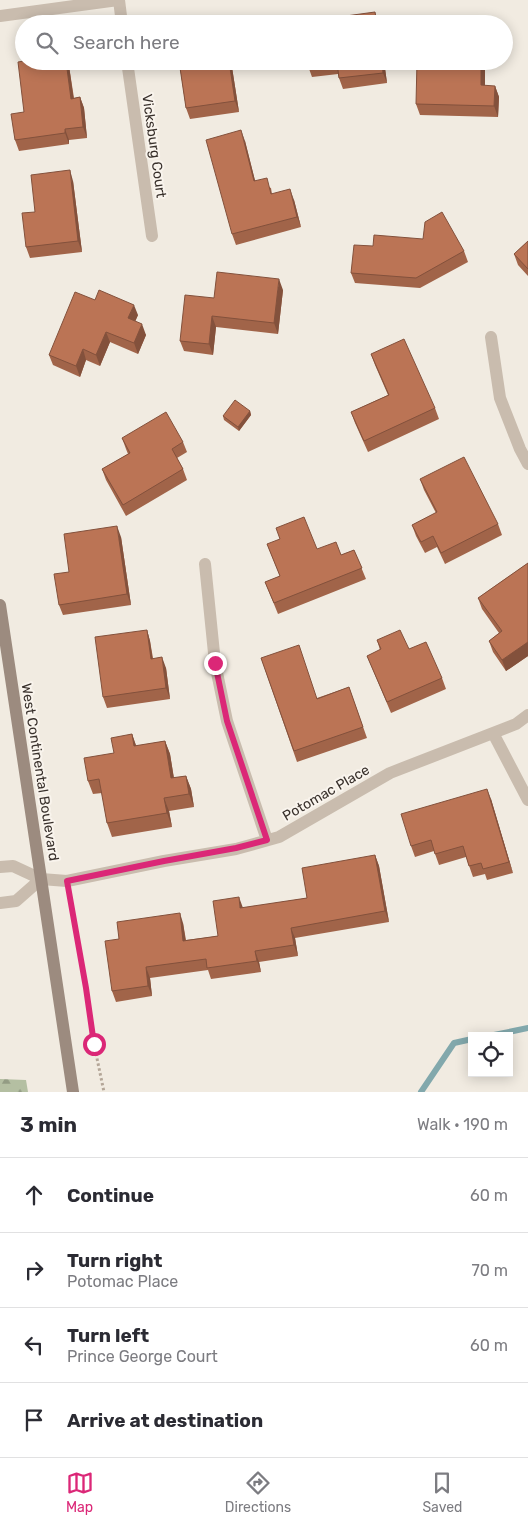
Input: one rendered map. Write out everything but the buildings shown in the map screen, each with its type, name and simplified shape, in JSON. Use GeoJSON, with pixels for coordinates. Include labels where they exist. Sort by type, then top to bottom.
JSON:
{"type":"FeatureCollection","features":[{"type":"Feature","properties":{"kind":"main road","name":"West Continental Boulevard"},"geometry":{"type":"LineString","coordinates":[[0,604],[73,1092]]}},
{"type":"Feature","properties":{"kind":"street"},"geometry":{"type":"LineString","coordinates":[[0,16],[118,0],[120,15]]}},
{"type":"Feature","properties":{"kind":"street","name":"Vicksburg Court"},"geometry":{"type":"LineString","coordinates":[[128,70],[152,236]]}},
{"type":"Feature","properties":{"kind":"street"},"geometry":{"type":"LineString","coordinates":[[491,338],[500,398],[520,449],[528,464]]}},
{"type":"Feature","properties":{"kind":"street"},"geometry":{"type":"LineString","coordinates":[[205,564],[215,663],[227,721],[267,840]]}},
{"type":"Feature","properties":{"kind":"street","name":"Potomac Place"},"geometry":{"type":"LineString","coordinates":[[41,879],[67,881],[236,848],[280,837],[390,773],[516,724],[528,715]]}},
{"type":"Feature","properties":{"kind":"street"},"geometry":{"type":"LineString","coordinates":[[493,733],[528,800]]}},
{"type":"Feature","properties":{"kind":"street"},"geometry":{"type":"LineString","coordinates":[[0,867],[13,866],[41,879],[16,901],[0,903]]}},
{"type":"Feature","properties":{"kind":"path"},"geometry":{"type":"LineString","coordinates":[[67,881],[104,1092]]}},
{"type":"Feature","properties":{"kind":"green space"},"geometry":{"type":"Polygon","coordinates":[[[0,1079],[26,1080],[28,1092],[0,1092],[0,1079]]]}},
{"type":"Feature","properties":{"kind":"waterway"},"geometry":{"type":"LineString","coordinates":[[508,1032],[528,1028]]}},
{"type":"Feature","properties":{"kind":"waterway"},"geometry":{"type":"LineString","coordinates":[[421,1092],[454,1043],[468,1040]]}},
{"type":"Feature","properties":{"kind":"route"},"geometry":{"type":"LineString","coordinates":[[94,1044],[67,881],[236,848],[267,840],[227,721],[215,663]]}}]}
